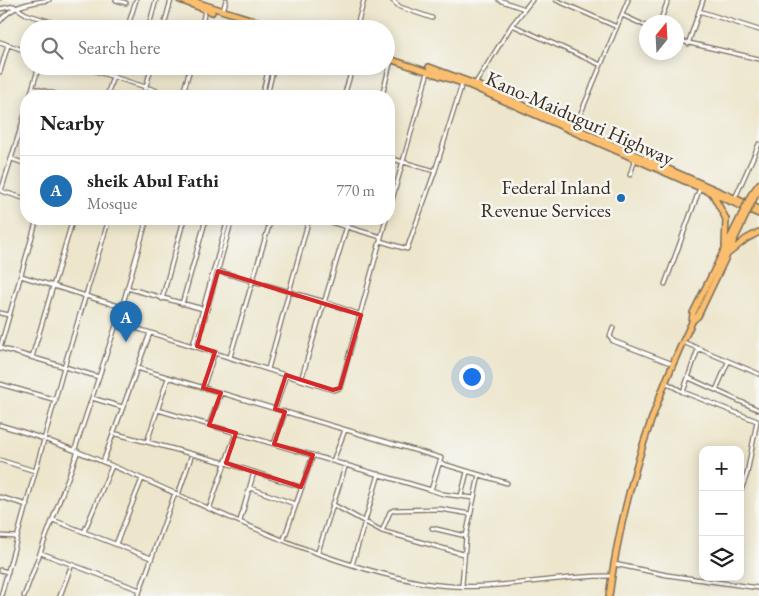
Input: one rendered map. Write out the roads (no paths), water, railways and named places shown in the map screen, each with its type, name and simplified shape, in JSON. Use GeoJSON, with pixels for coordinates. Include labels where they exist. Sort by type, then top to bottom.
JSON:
{"type":"FeatureCollection","features":[{"type":"Feature","properties":{"kind":"highway"},"geometry":{"type":"LineString","coordinates":[[180,0],[240,20]]}},
{"type":"Feature","properties":{"kind":"highway"},"geometry":{"type":"LineString","coordinates":[[189,0],[206,9],[250,20]]}},
{"type":"Feature","properties":{"kind":"highway","name":"Kano-Maiduguri Highway"},"geometry":{"type":"LineString","coordinates":[[395,59],[475,84],[759,209]]}},
{"type":"Feature","properties":{"kind":"highway","name":"Kano-Maiduguri Highway"},"geometry":{"type":"LineString","coordinates":[[395,59],[462,83],[759,214]]}},
{"type":"Feature","properties":{"kind":"highway"},"geometry":{"type":"LineString","coordinates":[[609,596],[633,476],[664,382],[692,322],[698,316],[759,184]]}},
{"type":"Feature","properties":{"kind":"highway"},"geometry":{"type":"LineString","coordinates":[[753,196],[759,190]]}},
{"type":"Feature","properties":{"kind":"highway"},"geometry":{"type":"LineString","coordinates":[[712,193],[726,219],[725,255]]}},
{"type":"Feature","properties":{"kind":"highway"},"geometry":{"type":"LineString","coordinates":[[725,255],[746,238],[759,232]]}},
{"type":"Feature","properties":{"kind":"street"},"geometry":{"type":"LineString","coordinates":[[0,9],[49,0]]}},
{"type":"Feature","properties":{"kind":"street"},"geometry":{"type":"LineString","coordinates":[[116,0],[126,3]]}},
{"type":"Feature","properties":{"kind":"street"},"geometry":{"type":"LineString","coordinates":[[130,20],[136,0]]}},
{"type":"Feature","properties":{"kind":"street"},"geometry":{"type":"LineString","coordinates":[[150,20],[156,0]]}},
{"type":"Feature","properties":{"kind":"street"},"geometry":{"type":"LineString","coordinates":[[165,20],[171,0]]}},
{"type":"Feature","properties":{"kind":"street"},"geometry":{"type":"LineString","coordinates":[[222,12],[226,0]]}},
{"type":"Feature","properties":{"kind":"street"},"geometry":{"type":"LineString","coordinates":[[358,20],[364,0]]}},
{"type":"Feature","properties":{"kind":"street"},"geometry":{"type":"LineString","coordinates":[[392,0],[400,7],[432,18]]}},
{"type":"Feature","properties":{"kind":"street"},"geometry":{"type":"LineString","coordinates":[[499,0],[525,9]]}},
{"type":"Feature","properties":{"kind":"street"},"geometry":{"type":"LineString","coordinates":[[475,84],[512,25],[532,0]]}},
{"type":"Feature","properties":{"kind":"street"},"geometry":{"type":"LineString","coordinates":[[556,0],[617,26]]}},
{"type":"Feature","properties":{"kind":"street"},"geometry":{"type":"LineString","coordinates":[[581,131],[578,120],[628,0]]}},
{"type":"Feature","properties":{"kind":"street"},"geometry":{"type":"LineString","coordinates":[[663,15],[668,0]]}},
{"type":"Feature","properties":{"kind":"street"},"geometry":{"type":"LineString","coordinates":[[688,44],[703,0]]}},
{"type":"Feature","properties":{"kind":"street"},"geometry":{"type":"LineString","coordinates":[[0,21],[8,11],[24,5]]}},
{"type":"Feature","properties":{"kind":"street"},"geometry":{"type":"LineString","coordinates":[[15,8],[26,14],[45,20]]}},
{"type":"Feature","properties":{"kind":"street"},"geometry":{"type":"LineString","coordinates":[[203,20],[206,9]]}},
{"type":"Feature","properties":{"kind":"street"},"geometry":{"type":"LineString","coordinates":[[699,11],[759,30]]}},
{"type":"Feature","properties":{"kind":"street"},"geometry":{"type":"LineString","coordinates":[[622,15],[639,23]]}},
{"type":"Feature","properties":{"kind":"street"},"geometry":{"type":"LineString","coordinates":[[512,25],[601,65]]}},
{"type":"Feature","properties":{"kind":"street"},"geometry":{"type":"LineString","coordinates":[[0,42],[20,49]]}},
{"type":"Feature","properties":{"kind":"street"},"geometry":{"type":"LineString","coordinates":[[684,43],[759,60]]}},
{"type":"Feature","properties":{"kind":"street"},"geometry":{"type":"LineString","coordinates":[[0,72],[8,45]]}},
{"type":"Feature","properties":{"kind":"street"},"geometry":{"type":"LineString","coordinates":[[395,190],[428,70]]}},
{"type":"Feature","properties":{"kind":"street"},"geometry":{"type":"LineString","coordinates":[[37,75],[33,88],[40,90]]}},
{"type":"Feature","properties":{"kind":"street"},"geometry":{"type":"LineString","coordinates":[[110,75],[157,90]]}},
{"type":"Feature","properties":{"kind":"street"},"geometry":{"type":"LineString","coordinates":[[145,90],[149,75]]}},
{"type":"Feature","properties":{"kind":"street"},"geometry":{"type":"LineString","coordinates":[[184,90],[188,75]]}},
{"type":"Feature","properties":{"kind":"street"},"geometry":{"type":"LineString","coordinates":[[263,90],[267,75]]}},
{"type":"Feature","properties":{"kind":"street"},"geometry":{"type":"LineString","coordinates":[[268,90],[272,75]]}},
{"type":"Feature","properties":{"kind":"street"},"geometry":{"type":"LineString","coordinates":[[346,90],[350,75]]}},
{"type":"Feature","properties":{"kind":"street"},"geometry":{"type":"LineString","coordinates":[[383,90],[385,75]]}},
{"type":"Feature","properties":{"kind":"street"},"geometry":{"type":"LineString","coordinates":[[109,90],[113,76]]}},
{"type":"Feature","properties":{"kind":"street"},"geometry":{"type":"LineString","coordinates":[[343,225],[407,249],[435,171],[462,83]]}},
{"type":"Feature","properties":{"kind":"street"},"geometry":{"type":"LineString","coordinates":[[568,125],[578,120]]}},
{"type":"Feature","properties":{"kind":"street"},"geometry":{"type":"LineString","coordinates":[[20,132],[1,191],[20,197]]}},
{"type":"Feature","properties":{"kind":"street"},"geometry":{"type":"LineString","coordinates":[[734,198],[759,144]]}},
{"type":"Feature","properties":{"kind":"street"},"geometry":{"type":"LineString","coordinates":[[12,159],[20,162]]}},
{"type":"Feature","properties":{"kind":"street"},"geometry":{"type":"LineString","coordinates":[[630,175],[635,159]]}},
{"type":"Feature","properties":{"kind":"street"},"geometry":{"type":"LineString","coordinates":[[395,160],[435,171]]}},
{"type":"Feature","properties":{"kind":"street"},"geometry":{"type":"LineString","coordinates":[[665,284],[700,188]]}},
{"type":"Feature","properties":{"kind":"street"},"geometry":{"type":"LineString","coordinates":[[35,225],[0,348],[99,377]]}},
{"type":"Feature","properties":{"kind":"street"},"geometry":{"type":"LineString","coordinates":[[32,357],[71,225]]}},
{"type":"Feature","properties":{"kind":"street"},"geometry":{"type":"LineString","coordinates":[[1,596],[64,367],[107,225]]}},
{"type":"Feature","properties":{"kind":"street"},"geometry":{"type":"LineString","coordinates":[[24,596],[53,520],[76,450],[122,307],[145,225]]}},
{"type":"Feature","properties":{"kind":"street"},"geometry":{"type":"LineString","coordinates":[[162,299],[182,225]]}},
{"type":"Feature","properties":{"kind":"street"},"geometry":{"type":"LineString","coordinates":[[182,304],[204,225]]}},
{"type":"Feature","properties":{"kind":"street"},"geometry":{"type":"LineString","coordinates":[[193,345],[226,225]]}},
{"type":"Feature","properties":{"kind":"street"},"geometry":{"type":"LineString","coordinates":[[197,346],[230,225]]}},
{"type":"Feature","properties":{"kind":"street"},"geometry":{"type":"LineString","coordinates":[[230,357],[254,282],[269,225]]}},
{"type":"Feature","properties":{"kind":"street"},"geometry":{"type":"LineString","coordinates":[[268,369],[308,225]]}},
{"type":"Feature","properties":{"kind":"street"},"geometry":{"type":"LineString","coordinates":[[116,322],[333,390],[340,388],[384,225]]}},
{"type":"Feature","properties":{"kind":"street"},"geometry":{"type":"LineString","coordinates":[[301,380],[347,226]]}},
{"type":"Feature","properties":{"kind":"street"},"geometry":{"type":"LineString","coordinates":[[218,271],[290,291],[361,315]]}},
{"type":"Feature","properties":{"kind":"street"},"geometry":{"type":"LineString","coordinates":[[21,276],[122,307]]}},
{"type":"Feature","properties":{"kind":"street"},"geometry":{"type":"LineString","coordinates":[[127,288],[202,309]]}},
{"type":"Feature","properties":{"kind":"street"},"geometry":{"type":"LineString","coordinates":[[0,313],[9,315]]}},
{"type":"Feature","properties":{"kind":"street"},"geometry":{"type":"LineString","coordinates":[[613,328],[610,336],[613,341],[673,364]]}},
{"type":"Feature","properties":{"kind":"street"},"geometry":{"type":"LineString","coordinates":[[103,462],[150,333]]}},
{"type":"Feature","properties":{"kind":"street"},"geometry":{"type":"LineString","coordinates":[[682,342],[759,374]]}},
{"type":"Feature","properties":{"kind":"street"},"geometry":{"type":"LineString","coordinates":[[683,392],[698,349]]}},
{"type":"Feature","properties":{"kind":"street"},"geometry":{"type":"LineString","coordinates":[[203,388],[215,352]]}},
{"type":"Feature","properties":{"kind":"street"},"geometry":{"type":"LineString","coordinates":[[716,390],[728,362]]}},
{"type":"Feature","properties":{"kind":"street"},"geometry":{"type":"LineString","coordinates":[[137,368],[436,455],[441,458],[431,490]]}},
{"type":"Feature","properties":{"kind":"street"},"geometry":{"type":"LineString","coordinates":[[275,409],[286,375]]}},
{"type":"Feature","properties":{"kind":"street"},"geometry":{"type":"LineString","coordinates":[[147,442],[168,378]]}},
{"type":"Feature","properties":{"kind":"street"},"geometry":{"type":"LineString","coordinates":[[689,378],[759,410]]}},
{"type":"Feature","properties":{"kind":"street"},"geometry":{"type":"LineString","coordinates":[[664,382],[683,392],[757,422],[747,474],[741,491]]}},
{"type":"Feature","properties":{"kind":"street"},"geometry":{"type":"LineString","coordinates":[[0,384],[56,400]]}},
{"type":"Feature","properties":{"kind":"street"},"geometry":{"type":"LineString","coordinates":[[209,425],[221,393]]}},
{"type":"Feature","properties":{"kind":"street"},"geometry":{"type":"LineString","coordinates":[[92,398],[122,407]]}},
{"type":"Feature","properties":{"kind":"street"},"geometry":{"type":"LineString","coordinates":[[158,410],[333,460],[443,494],[474,498]]}},
{"type":"Feature","properties":{"kind":"street"},"geometry":{"type":"LineString","coordinates":[[274,444],[285,412]]}},
{"type":"Feature","properties":{"kind":"street"},"geometry":{"type":"LineString","coordinates":[[0,425],[46,438],[209,509],[352,565],[425,583],[462,585],[612,576]]}},
{"type":"Feature","properties":{"kind":"street"},"geometry":{"type":"LineString","coordinates":[[333,460],[345,430]]}},
{"type":"Feature","properties":{"kind":"street"},"geometry":{"type":"LineString","coordinates":[[113,433],[226,463],[301,487]]}},
{"type":"Feature","properties":{"kind":"street"},"geometry":{"type":"LineString","coordinates":[[209,509],[236,433]]}},
{"type":"Feature","properties":{"kind":"street"},"geometry":{"type":"LineString","coordinates":[[138,596],[192,454]]}},
{"type":"Feature","properties":{"kind":"street"},"geometry":{"type":"LineString","coordinates":[[284,539],[313,455]]}},
{"type":"Feature","properties":{"kind":"street"},"geometry":{"type":"LineString","coordinates":[[0,460],[35,471]]}},
{"type":"Feature","properties":{"kind":"street"},"geometry":{"type":"LineString","coordinates":[[440,463],[507,483]]}},
{"type":"Feature","properties":{"kind":"street"},"geometry":{"type":"LineString","coordinates":[[318,552],[346,464]]}},
{"type":"Feature","properties":{"kind":"street"},"geometry":{"type":"LineString","coordinates":[[84,532],[112,466]]}},
{"type":"Feature","properties":{"kind":"street"},"geometry":{"type":"LineString","coordinates":[[240,521],[254,472]]}},
{"type":"Feature","properties":{"kind":"street"},"geometry":{"type":"LineString","coordinates":[[461,496],[466,472]]}},
{"type":"Feature","properties":{"kind":"street"},"geometry":{"type":"LineString","coordinates":[[352,565],[380,474]]}},
{"type":"Feature","properties":{"kind":"street"},"geometry":{"type":"LineString","coordinates":[[462,585],[463,554],[479,475]]}},
{"type":"Feature","properties":{"kind":"street"},"geometry":{"type":"LineString","coordinates":[[116,544],[142,479]]}},
{"type":"Feature","properties":{"kind":"street"},"geometry":{"type":"LineString","coordinates":[[250,488],[295,504]]}},
{"type":"Feature","properties":{"kind":"street"},"geometry":{"type":"LineString","coordinates":[[0,497],[27,505]]}},
{"type":"Feature","properties":{"kind":"street"},"geometry":{"type":"LineString","coordinates":[[332,504],[382,532],[463,554]]}},
{"type":"Feature","properties":{"kind":"street"},"geometry":{"type":"LineString","coordinates":[[382,532],[390,512],[394,510],[440,509],[470,514]]}},
{"type":"Feature","properties":{"kind":"street"},"geometry":{"type":"LineString","coordinates":[[53,520],[151,558]]}},
{"type":"Feature","properties":{"kind":"street"},"geometry":{"type":"LineString","coordinates":[[432,528],[466,536]]}},
{"type":"Feature","properties":{"kind":"street"},"geometry":{"type":"LineString","coordinates":[[0,536],[17,537]]}},
{"type":"Feature","properties":{"kind":"street"},"geometry":{"type":"LineString","coordinates":[[41,553],[140,590]]}},
{"type":"Feature","properties":{"kind":"street"},"geometry":{"type":"LineString","coordinates":[[61,596],[72,564]]}},
{"type":"Feature","properties":{"kind":"street"},"geometry":{"type":"LineString","coordinates":[[614,564],[667,575],[759,588]]}},
{"type":"Feature","properties":{"kind":"street"},"geometry":{"type":"LineString","coordinates":[[0,570],[8,572]]}},
{"type":"Feature","properties":{"kind":"place","name":"Federal Inland Revenue Services"},"geometry":{"type":"Point","coordinates":[621,198]}},
{"type":"Feature","properties":{"kind":"place","name":"sheik Abul Fathi"},"geometry":{"type":"Point","coordinates":[126,342]}}]}
